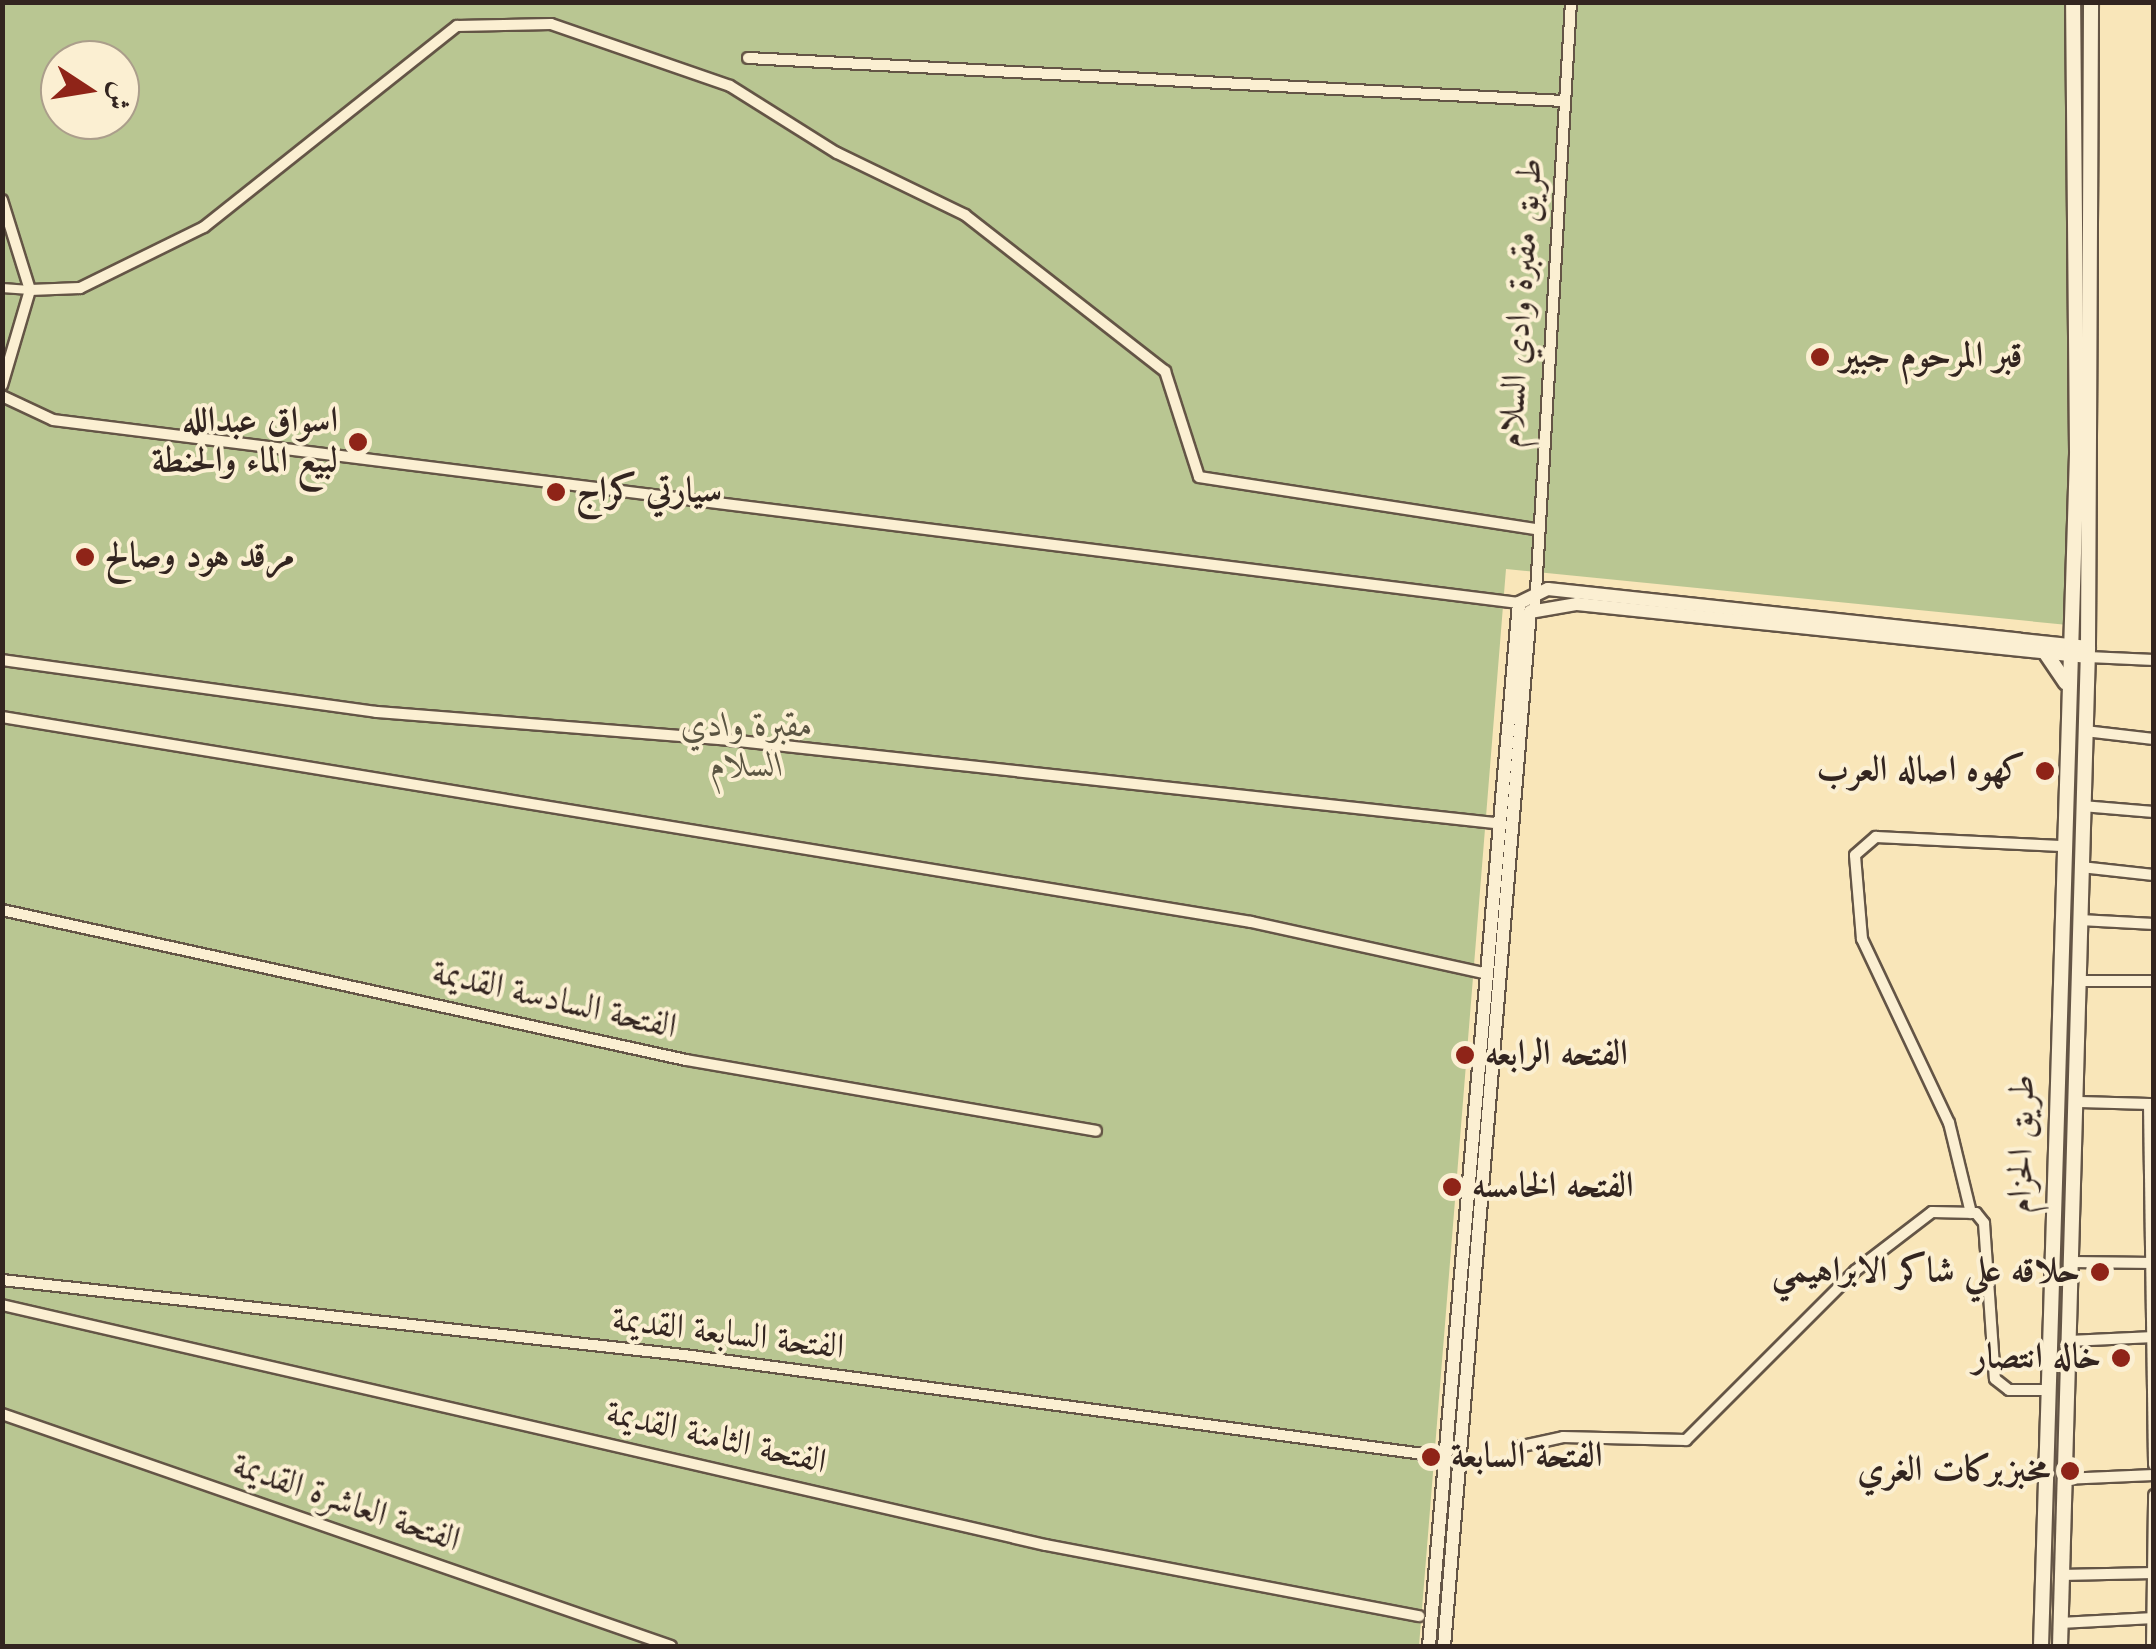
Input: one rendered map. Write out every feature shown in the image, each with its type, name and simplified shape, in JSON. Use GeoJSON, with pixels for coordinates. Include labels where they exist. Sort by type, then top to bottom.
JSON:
{"type":"FeatureCollection","features":[{"type":"Feature","properties":{"kind":"main road","name":"طريق الحزام"},"geometry":{"type":"LineString","coordinates":[[2041,1646],[2055,1038],[2070,650],[2073,2]]}},
{"type":"Feature","properties":{"kind":"main road","name":"طريق الحزام"},"geometry":{"type":"LineString","coordinates":[[2060,1646],[2088,652],[2090,2]]}},
{"type":"Feature","properties":{"kind":"main road"},"geometry":{"type":"LineString","coordinates":[[2091,20],[2101,2]]}},
{"type":"Feature","properties":{"kind":"main road"},"geometry":{"type":"LineString","coordinates":[[2045,652],[2068,687]]}},
{"type":"Feature","properties":{"kind":"main road"},"geometry":{"type":"LineString","coordinates":[[2055,1038],[2065,1049],[2077,1043]]}},
{"type":"Feature","properties":{"kind":"main road"},"geometry":{"type":"LineString","coordinates":[[2054,1081],[2064,1070],[2076,1076]]}},
{"type":"Feature","properties":{"kind":"main road"},"geometry":{"type":"LineString","coordinates":[[2050,1335],[2069,1339]]}},
{"type":"Feature","properties":{"kind":"main road"},"geometry":{"type":"LineString","coordinates":[[2047,1397],[2066,1402]]}},
{"type":"Feature","properties":{"kind":"street","name":"طريق مقبرة وادي السلام"},"geometry":{"type":"LineString","coordinates":[[1534,608],[1535,530],[1571,2]]}},
{"type":"Feature","properties":{"kind":"street"},"geometry":{"type":"LineString","coordinates":[[2,288],[80,288],[204,227],[457,26],[551,24],[730,86],[836,153],[965,216],[1165,371],[1200,477],[1535,530]]}},
{"type":"Feature","properties":{"kind":"street"},"geometry":{"type":"LineString","coordinates":[[748,58],[1563,101]]}},
{"type":"Feature","properties":{"kind":"street"},"geometry":{"type":"LineString","coordinates":[[2,200],[30,290],[2,385]]}},
{"type":"Feature","properties":{"kind":"street"},"geometry":{"type":"LineString","coordinates":[[2,396],[53,420],[94,426],[1519,603],[1534,608],[1769,616]]}},
{"type":"Feature","properties":{"kind":"street"},"geometry":{"type":"LineString","coordinates":[[1494,916],[1494,824],[1519,603],[1532,592],[2154,660]]}},
{"type":"Feature","properties":{"kind":"street"},"geometry":{"type":"LineString","coordinates":[[1429,1646],[1472,1199],[1494,916],[1524,626],[1534,608]]}},
{"type":"Feature","properties":{"kind":"street"},"geometry":{"type":"LineString","coordinates":[[1789,618],[2045,652],[2070,650]]}},
{"type":"Feature","properties":{"kind":"street"},"geometry":{"type":"LineString","coordinates":[[2,660],[376,712],[720,739],[1494,824]]}},
{"type":"Feature","properties":{"kind":"street"},"geometry":{"type":"LineString","coordinates":[[2,717],[1250,922],[1482,973]]}},
{"type":"Feature","properties":{"kind":"street"},"geometry":{"type":"LineString","coordinates":[[2085,730],[2154,738]]}},
{"type":"Feature","properties":{"kind":"street"},"geometry":{"type":"LineString","coordinates":[[2082,806],[2154,812]]}},
{"type":"Feature","properties":{"kind":"street"},"geometry":{"type":"LineString","coordinates":[[2047,1397],[2010,1390],[1988,1364],[1986,1238],[1971,1213],[1944,1110],[1862,939],[1855,855],[1876,837],[2061,846]]}},
{"type":"Feature","properties":{"kind":"street"},"geometry":{"type":"LineString","coordinates":[[2081,866],[2154,875]]}},
{"type":"Feature","properties":{"kind":"street","name":"الفتحة السادسة القديمة"},"geometry":{"type":"LineString","coordinates":[[2,910],[686,1060],[1096,1131]]}},
{"type":"Feature","properties":{"kind":"street"},"geometry":{"type":"LineString","coordinates":[[2080,920],[2154,924]]}},
{"type":"Feature","properties":{"kind":"street"},"geometry":{"type":"LineString","coordinates":[[1472,1199],[1482,973],[1491,949]]}},
{"type":"Feature","properties":{"kind":"street"},"geometry":{"type":"LineString","coordinates":[[2079,981],[2154,981]]}},
{"type":"Feature","properties":{"kind":"street"},"geometry":{"type":"LineString","coordinates":[[2076,1102],[2151,1104],[2154,1465]]}},
{"type":"Feature","properties":{"kind":"street"},"geometry":{"type":"LineString","coordinates":[[1518,1447],[1563,1437],[1686,1440],[1900,1231],[1932,1212],[1971,1213]]}},
{"type":"Feature","properties":{"kind":"street"},"geometry":{"type":"LineString","coordinates":[[1444,1646],[1469,1228]]}},
{"type":"Feature","properties":{"kind":"street"},"geometry":{"type":"LineString","coordinates":[[2072,1262],[2152,1263]]}},
{"type":"Feature","properties":{"kind":"street","name":"الفتحة السابعة القديمة"},"geometry":{"type":"LineString","coordinates":[[2,1280],[684,1355],[1445,1457]]}},
{"type":"Feature","properties":{"kind":"street","name":"الفتحة الثامنة القديمة"},"geometry":{"type":"LineString","coordinates":[[2,1305],[1046,1545],[1419,1616]]}},
{"type":"Feature","properties":{"kind":"street"},"geometry":{"type":"LineString","coordinates":[[2069,1339],[2153,1338]]}},
{"type":"Feature","properties":{"kind":"street","name":"الفتحة العاشرة القديمة"},"geometry":{"type":"LineString","coordinates":[[2,1414],[671,1646]]}},
{"type":"Feature","properties":{"kind":"street"},"geometry":{"type":"LineString","coordinates":[[2063,1478],[2154,1476]]}},
{"type":"Feature","properties":{"kind":"street"},"geometry":{"type":"LineString","coordinates":[[2152,1646],[2154,1496]]}},
{"type":"Feature","properties":{"kind":"street"},"geometry":{"type":"LineString","coordinates":[[2061,1575],[2153,1573]]}},
{"type":"Feature","properties":{"kind":"street"},"geometry":{"type":"LineString","coordinates":[[2060,1623],[2153,1618]]}},
{"type":"Feature","properties":{"kind":"green space","name":"مقبرة وادي السلام"},"geometry":{"type":"Polygon","coordinates":[[[3,3],[2070,3],[2068,625],[1506,569],[1419,1646],[3,1646],[3,3]]]}},
{"type":"Feature","properties":{"kind":"place","name":"قبر المرحوم جبير"},"geometry":{"type":"Point","coordinates":[1820,357]}},
{"type":"Feature","properties":{"kind":"place","name":"اسواق عبدالله لبيع الماء والحنطة"},"geometry":{"type":"Point","coordinates":[358,442]}},
{"type":"Feature","properties":{"kind":"place","name":"سيارتي كراج"},"geometry":{"type":"Point","coordinates":[556,492]}},
{"type":"Feature","properties":{"kind":"place","name":"مرقد هود وصالح"},"geometry":{"type":"Point","coordinates":[85,557]}},
{"type":"Feature","properties":{"kind":"place","name":"كهوه اصاله العرب"},"geometry":{"type":"Point","coordinates":[2045,771]}},
{"type":"Feature","properties":{"kind":"place","name":"الفتحه الرابعه"},"geometry":{"type":"Point","coordinates":[1465,1055]}},
{"type":"Feature","properties":{"kind":"place","name":"الفتحه الخامسه"},"geometry":{"type":"Point","coordinates":[1452,1187]}},
{"type":"Feature","properties":{"kind":"place","name":"حلاقه علي شاكر الابراهيمي"},"geometry":{"type":"Point","coordinates":[2100,1272]}},
{"type":"Feature","properties":{"kind":"place","name":"خاله انتصار"},"geometry":{"type":"Point","coordinates":[2121,1358]}},
{"type":"Feature","properties":{"kind":"place","name":"الفتحة السابعة"},"geometry":{"type":"Point","coordinates":[1431,1457]}},
{"type":"Feature","properties":{"kind":"place","name":"مخبزبركات الغري"},"geometry":{"type":"Point","coordinates":[2070,1471]}}]}
